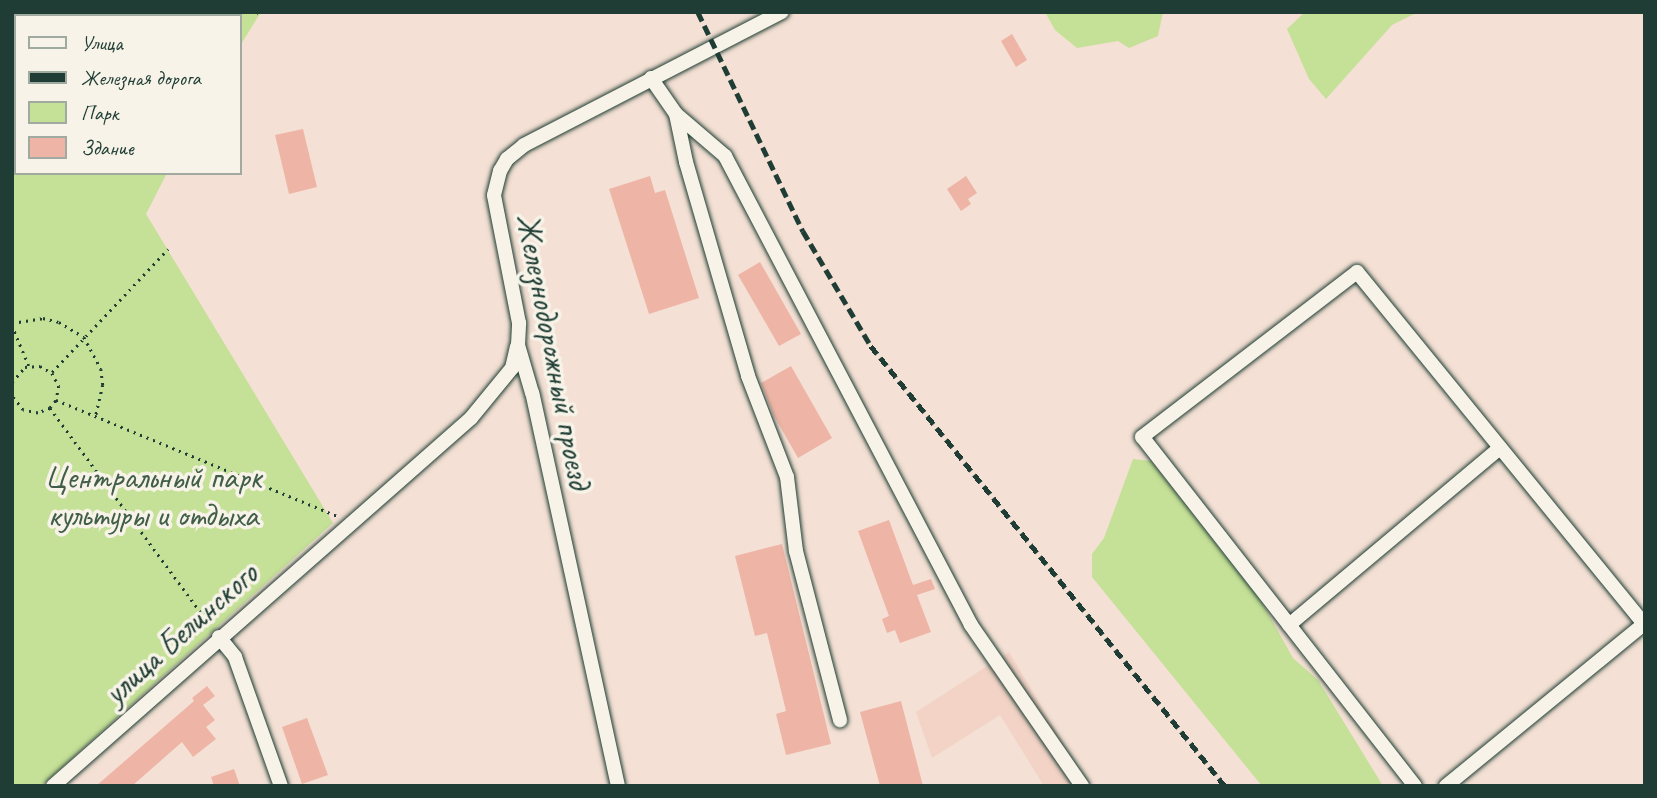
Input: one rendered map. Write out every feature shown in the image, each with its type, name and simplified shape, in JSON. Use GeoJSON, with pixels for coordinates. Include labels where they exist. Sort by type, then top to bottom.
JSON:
{"type":"FeatureCollection","features":[{"type":"Feature","properties":{"kind":"street","name":"Железнодорожный проезд"},"geometry":{"type":"LineString","coordinates":[[618,786],[532,393],[518,345],[519,323],[494,195],[500,171],[507,159],[524,145],[782,12]]}},
{"type":"Feature","properties":{"kind":"street"},"geometry":{"type":"LineString","coordinates":[[651,78],[676,114],[725,156],[971,625],[1082,786]]}},
{"type":"Feature","properties":{"kind":"street"},"geometry":{"type":"LineString","coordinates":[[676,114],[686,162],[748,376],[787,477],[796,551],[840,720]]}},
{"type":"Feature","properties":{"kind":"street"},"geometry":{"type":"LineString","coordinates":[[1415,786],[1142,437],[1357,272],[1645,625],[1446,786]]}},
{"type":"Feature","properties":{"kind":"street","name":"улица Белинского"},"geometry":{"type":"LineString","coordinates":[[53,786],[471,418],[512,368],[518,345]]}},
{"type":"Feature","properties":{"kind":"street"},"geometry":{"type":"LineString","coordinates":[[1289,625],[1500,448]]}},
{"type":"Feature","properties":{"kind":"street"},"geometry":{"type":"LineString","coordinates":[[219,638],[235,657],[281,786]]}},
{"type":"Feature","properties":{"kind":"path"},"geometry":{"type":"LineString","coordinates":[[52,372],[168,249]]}},
{"type":"Feature","properties":{"kind":"path"},"geometry":{"type":"LineString","coordinates":[[29,366],[12,324],[43,318],[59,322],[84,337],[101,369],[101,401],[95,416]]}},
{"type":"Feature","properties":{"kind":"path"},"geometry":{"type":"LineString","coordinates":[[12,382],[19,372],[29,366],[40,366],[52,372],[59,386],[56,400],[50,408],[30,412],[17,405],[12,397]]}},
{"type":"Feature","properties":{"kind":"path"},"geometry":{"type":"LineString","coordinates":[[56,400],[329,511],[346,527]]}},
{"type":"Feature","properties":{"kind":"path"},"geometry":{"type":"LineString","coordinates":[[50,408],[219,638]]}},
{"type":"Feature","properties":{"kind":"shaded area"},"geometry":{"type":"Polygon","coordinates":[[[1009,652],[1089,786],[1044,786],[1000,715],[932,758],[916,712],[1009,652]]]}},
{"type":"Feature","properties":{"kind":"green space","name":"Центральный парк культуры и отдыха"},"geometry":{"type":"Polygon","coordinates":[[[12,12],[261,12],[242,43],[242,14],[14,14],[14,175],[166,175],[146,214],[333,523],[41,786],[12,786],[12,12]]]}},
{"type":"Feature","properties":{"kind":"green space"},"geometry":{"type":"Polygon","coordinates":[[[1045,12],[1163,12],[1158,36],[1129,48],[1118,41],[1077,48],[1055,30],[1045,12]]]}},
{"type":"Feature","properties":{"kind":"green space"},"geometry":{"type":"Polygon","coordinates":[[[1305,12],[1418,12],[1392,25],[1326,99],[1309,79],[1287,29],[1305,12]]]}},
{"type":"Feature","properties":{"kind":"green space"},"geometry":{"type":"Polygon","coordinates":[[[1133,459],[1151,461],[1261,601],[1293,658],[1318,680],[1383,786],[1262,786],[1092,577],[1092,554],[1104,538],[1133,459]]]}},
{"type":"Feature","properties":{"kind":"building"},"geometry":{"type":"Polygon","coordinates":[[[1012,34],[1027,60],[1016,67],[1001,41],[1012,34]]]}},
{"type":"Feature","properties":{"kind":"building"},"geometry":{"type":"Polygon","coordinates":[[[303,129],[317,187],[289,194],[275,135],[303,129]]]}},
{"type":"Feature","properties":{"kind":"building"},"geometry":{"type":"Polygon","coordinates":[[[650,176],[655,193],[665,190],[699,298],[649,314],[609,189],[650,176]]]}},
{"type":"Feature","properties":{"kind":"building"},"geometry":{"type":"Polygon","coordinates":[[[966,176],[977,193],[968,199],[971,204],[961,211],[947,189],[966,176]]]}},
{"type":"Feature","properties":{"kind":"building"},"geometry":{"type":"Polygon","coordinates":[[[760,262],[801,334],[779,346],[738,275],[760,262]]]}},
{"type":"Feature","properties":{"kind":"building"},"geometry":{"type":"Polygon","coordinates":[[[791,366],[832,438],[798,458],[774,416],[761,383],[791,366]]]}},
{"type":"Feature","properties":{"kind":"building"},"geometry":{"type":"Polygon","coordinates":[[[889,520],[913,585],[931,579],[935,589],[917,595],[931,632],[900,643],[895,630],[887,633],[882,619],[889,616],[858,531],[889,520]]]}},
{"type":"Feature","properties":{"kind":"building"},"geometry":{"type":"Polygon","coordinates":[[[782,544],[831,744],[786,755],[776,714],[786,711],[767,633],[755,636],[735,556],[782,544]]]}},
{"type":"Feature","properties":{"kind":"building"},"geometry":{"type":"Polygon","coordinates":[[[207,686],[215,696],[203,705],[215,720],[206,727],[216,739],[193,757],[182,742],[132,786],[96,786],[194,701],[192,698],[207,686]]]}},
{"type":"Feature","properties":{"kind":"building"},"geometry":{"type":"Polygon","coordinates":[[[901,701],[923,786],[880,786],[860,712],[901,701]]]}},
{"type":"Feature","properties":{"kind":"building"},"geometry":{"type":"Polygon","coordinates":[[[307,718],[328,775],[302,784],[282,727],[307,718]]]}},
{"type":"Feature","properties":{"kind":"building"},"geometry":{"type":"Polygon","coordinates":[[[234,769],[240,786],[214,786],[211,777],[234,769]]]}},
{"type":"Feature","properties":{"kind":"railway"},"geometry":{"type":"LineString","coordinates":[[698,12],[803,231],[871,346],[1225,786]]}}]}
